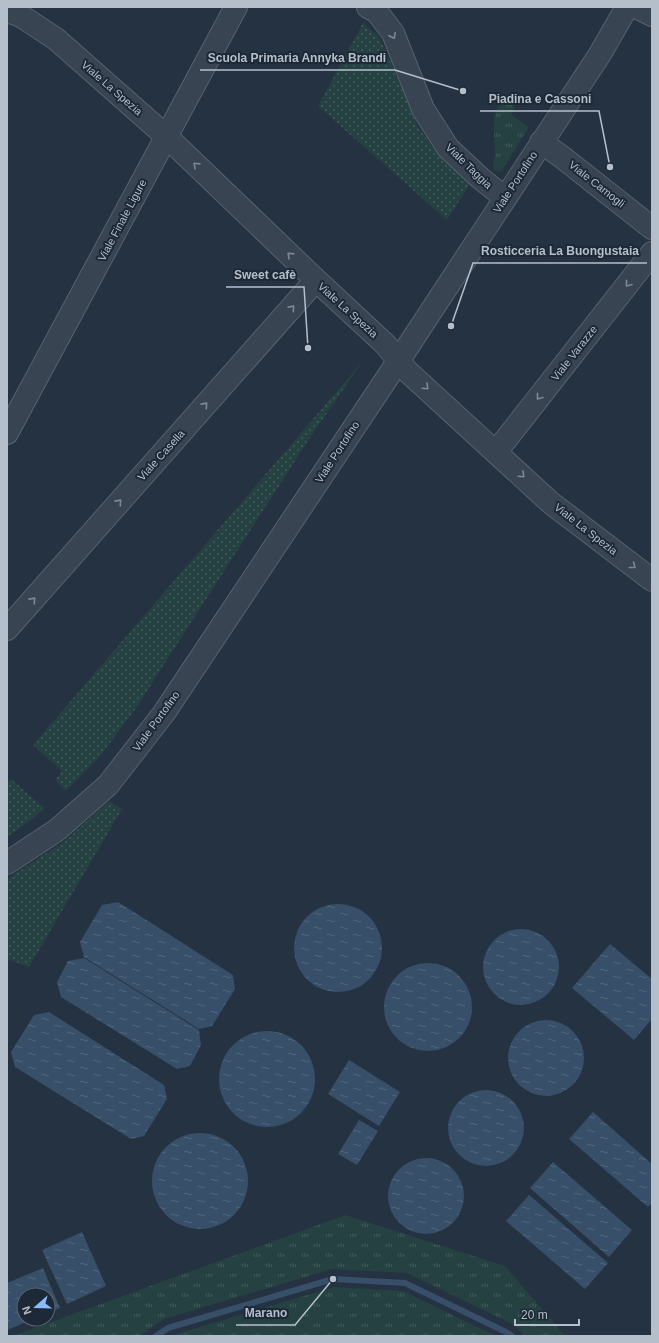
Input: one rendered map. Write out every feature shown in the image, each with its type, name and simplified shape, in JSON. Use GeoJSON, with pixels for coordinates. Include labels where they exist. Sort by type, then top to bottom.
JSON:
{"type":"FeatureCollection","features":[{"type":"Feature","properties":{"kind":"street","name":"Viale Finale Ligure"},"geometry":{"type":"LineString","coordinates":[[7,433],[236,7]]}},
{"type":"Feature","properties":{"kind":"street","name":"Viale Taggia"},"geometry":{"type":"LineString","coordinates":[[368,7],[377,12],[393,33],[423,109],[448,148],[480,178],[505,198]]}},
{"type":"Feature","properties":{"kind":"street","name":"Viale Portofino"},"geometry":{"type":"LineString","coordinates":[[7,864],[57,830],[108,785],[164,713],[399,360],[600,54],[627,7]]}},
{"type":"Feature","properties":{"kind":"street"},"geometry":{"type":"LineString","coordinates":[[636,7],[652,15]]}},
{"type":"Feature","properties":{"kind":"street","name":"Viale La Spezia"},"geometry":{"type":"LineString","coordinates":[[7,12],[21,16],[56,38],[167,137],[386,345],[407,370],[552,503],[652,580]]}},
{"type":"Feature","properties":{"kind":"street","name":"Viale Camogli"},"geometry":{"type":"LineString","coordinates":[[541,142],[652,228]]}},
{"type":"Feature","properties":{"kind":"street","name":"Viale Varazze"},"geometry":{"type":"LineString","coordinates":[[496,452],[652,253]]}},
{"type":"Feature","properties":{"kind":"street","name":"Viale Casella"},"geometry":{"type":"LineString","coordinates":[[7,629],[316,280]]}},
{"type":"Feature","properties":{"kind":"green space"},"geometry":{"type":"Polygon","coordinates":[[[363,23],[378,36],[385,49],[418,127],[442,159],[470,184],[447,220],[318,106],[363,23]]]}},
{"type":"Feature","properties":{"kind":"green space"},"geometry":{"type":"Polygon","coordinates":[[[509,93],[518,99],[511,115],[529,127],[501,172],[494,170],[493,167],[495,155],[494,120],[498,106],[509,93]]]}},
{"type":"Feature","properties":{"kind":"green space"},"geometry":{"type":"Polygon","coordinates":[[[363,361],[311,436],[136,708],[101,755],[66,791],[55,780],[62,771],[33,745],[363,361]]]}},
{"type":"Feature","properties":{"kind":"green space"},"geometry":{"type":"Polygon","coordinates":[[[11,779],[44,808],[31,820],[7,837],[7,783],[11,779]]]}},
{"type":"Feature","properties":{"kind":"green space"},"geometry":{"type":"Polygon","coordinates":[[[109,801],[122,809],[29,967],[7,959],[7,879],[65,841],[109,801]]]}},
{"type":"Feature","properties":{"kind":"green space"},"geometry":{"type":"Polygon","coordinates":[[[345,1215],[505,1266],[565,1336],[525,1336],[514,1325],[407,1273],[332,1269],[164,1319],[139,1336],[13,1336],[38,1327],[56,1327],[56,1320],[345,1215]]]}},
{"type":"Feature","properties":{"kind":"green space"},"geometry":{"type":"Polygon","coordinates":[[[334,1287],[403,1291],[496,1336],[170,1336],[334,1287]]]}},
{"type":"Feature","properties":{"kind":"water"},"geometry":{"type":"Polygon","coordinates":[[[118,902],[233,975],[235,989],[212,1026],[199,1029],[84,957],[80,942],[102,905],[118,902]]]}},
{"type":"Feature","properties":{"kind":"water"},"geometry":{"type":"Polygon","coordinates":[[[338,904],[355,908],[369,917],[378,931],[382,948],[378,965],[369,979],[355,988],[338,992],[321,988],[307,979],[298,965],[294,948],[298,931],[307,917],[321,908],[338,904]]]}},
{"type":"Feature","properties":{"kind":"water"},"geometry":{"type":"Polygon","coordinates":[[[513,929],[529,929],[542,935],[553,946],[559,959],[557,982],[542,999],[529,1005],[513,1005],[500,999],[485,982],[483,975],[483,959],[489,946],[506,931],[513,929]]]}},
{"type":"Feature","properties":{"kind":"water"},"geometry":{"type":"Polygon","coordinates":[[[610,944],[652,979],[652,1019],[634,1040],[572,988],[610,944]]]}},
{"type":"Feature","properties":{"kind":"water"},"geometry":{"type":"Polygon","coordinates":[[[84,958],[199,1030],[201,1045],[190,1066],[177,1069],[61,997],[57,982],[68,961],[84,958]]]}},
{"type":"Feature","properties":{"kind":"water"},"geometry":{"type":"Polygon","coordinates":[[[428,963],[445,967],[459,976],[468,990],[472,1007],[468,1024],[459,1038],[445,1047],[428,1051],[411,1047],[397,1038],[388,1024],[384,1007],[388,990],[397,976],[411,967],[428,963]]]}},
{"type":"Feature","properties":{"kind":"water"},"geometry":{"type":"Polygon","coordinates":[[[49,1012],[164,1085],[167,1099],[144,1136],[131,1139],[15,1067],[11,1052],[34,1015],[49,1012]]]}},
{"type":"Feature","properties":{"kind":"water"},"geometry":{"type":"Polygon","coordinates":[[[538,1020],[554,1020],[567,1026],[578,1037],[584,1050],[582,1073],[567,1090],[554,1096],[538,1096],[525,1090],[510,1073],[508,1066],[508,1050],[514,1037],[531,1022],[538,1020]]]}},
{"type":"Feature","properties":{"kind":"water"},"geometry":{"type":"Polygon","coordinates":[[[267,1031],[285,1034],[301,1045],[312,1061],[315,1079],[312,1097],[301,1113],[285,1124],[267,1127],[249,1124],[233,1113],[222,1097],[219,1079],[222,1061],[233,1045],[249,1034],[267,1031]]]}},
{"type":"Feature","properties":{"kind":"water"},"geometry":{"type":"Polygon","coordinates":[[[349,1060],[400,1092],[379,1126],[328,1094],[349,1060]]]}},
{"type":"Feature","properties":{"kind":"water"},"geometry":{"type":"Polygon","coordinates":[[[478,1090],[494,1090],[507,1096],[518,1107],[524,1120],[522,1143],[507,1160],[494,1166],[478,1166],[465,1160],[450,1143],[448,1136],[448,1120],[454,1107],[471,1092],[478,1090]]]}},
{"type":"Feature","properties":{"kind":"water"},"geometry":{"type":"Polygon","coordinates":[[[593,1112],[652,1164],[652,1203],[648,1207],[569,1139],[593,1112]]]}},
{"type":"Feature","properties":{"kind":"water"},"geometry":{"type":"Polygon","coordinates":[[[359,1120],[378,1131],[357,1165],[338,1154],[359,1120]]]}},
{"type":"Feature","properties":{"kind":"water"},"geometry":{"type":"Polygon","coordinates":[[[200,1133],[218,1136],[234,1147],[245,1163],[248,1181],[245,1199],[234,1215],[218,1226],[200,1229],[182,1226],[166,1215],[155,1199],[152,1181],[155,1163],[166,1147],[182,1136],[200,1133]]]}},
{"type":"Feature","properties":{"kind":"water"},"geometry":{"type":"Polygon","coordinates":[[[418,1158],[434,1158],[447,1164],[458,1175],[464,1188],[462,1211],[447,1228],[434,1234],[418,1234],[405,1228],[390,1211],[388,1204],[388,1188],[394,1175],[411,1160],[418,1158]]]}},
{"type":"Feature","properties":{"kind":"water"},"geometry":{"type":"Polygon","coordinates":[[[553,1162],[632,1230],[609,1257],[530,1188],[553,1162]]]}},
{"type":"Feature","properties":{"kind":"water"},"geometry":{"type":"Polygon","coordinates":[[[529,1195],[608,1263],[585,1289],[506,1221],[529,1195]]]}},
{"type":"Feature","properties":{"kind":"water"},"geometry":{"type":"Polygon","coordinates":[[[82,1232],[106,1286],[67,1304],[42,1250],[82,1232]]]}},
{"type":"Feature","properties":{"kind":"water"},"geometry":{"type":"Polygon","coordinates":[[[43,1268],[51,1287],[16,1287],[16,1326],[7,1330],[7,1283],[43,1268]]]}},
{"type":"Feature","properties":{"kind":"water"},"geometry":{"type":"Polygon","coordinates":[[[56,1299],[60,1308],[56,1310],[56,1299]]]}},
{"type":"Feature","properties":{"kind":"waterway"},"geometry":{"type":"LineString","coordinates":[[156,1336],[168,1328],[333,1279],[405,1283],[512,1336]]}},
{"type":"Feature","properties":{"kind":"place","name":"Scuola Primaria Annyka Brandi"},"geometry":{"type":"Point","coordinates":[463,91]}},
{"type":"Feature","properties":{"kind":"place","name":"Piadina e Cassoni"},"geometry":{"type":"Point","coordinates":[610,167]}},
{"type":"Feature","properties":{"kind":"place","name":"Rosticceria La Buongustaia"},"geometry":{"type":"Point","coordinates":[451,326]}},
{"type":"Feature","properties":{"kind":"place","name":"Sweet cafè"},"geometry":{"type":"Point","coordinates":[308,348]}},
{"type":"Feature","properties":{"kind":"place","name":"Marano"},"geometry":{"type":"Point","coordinates":[333,1279]}}]}
